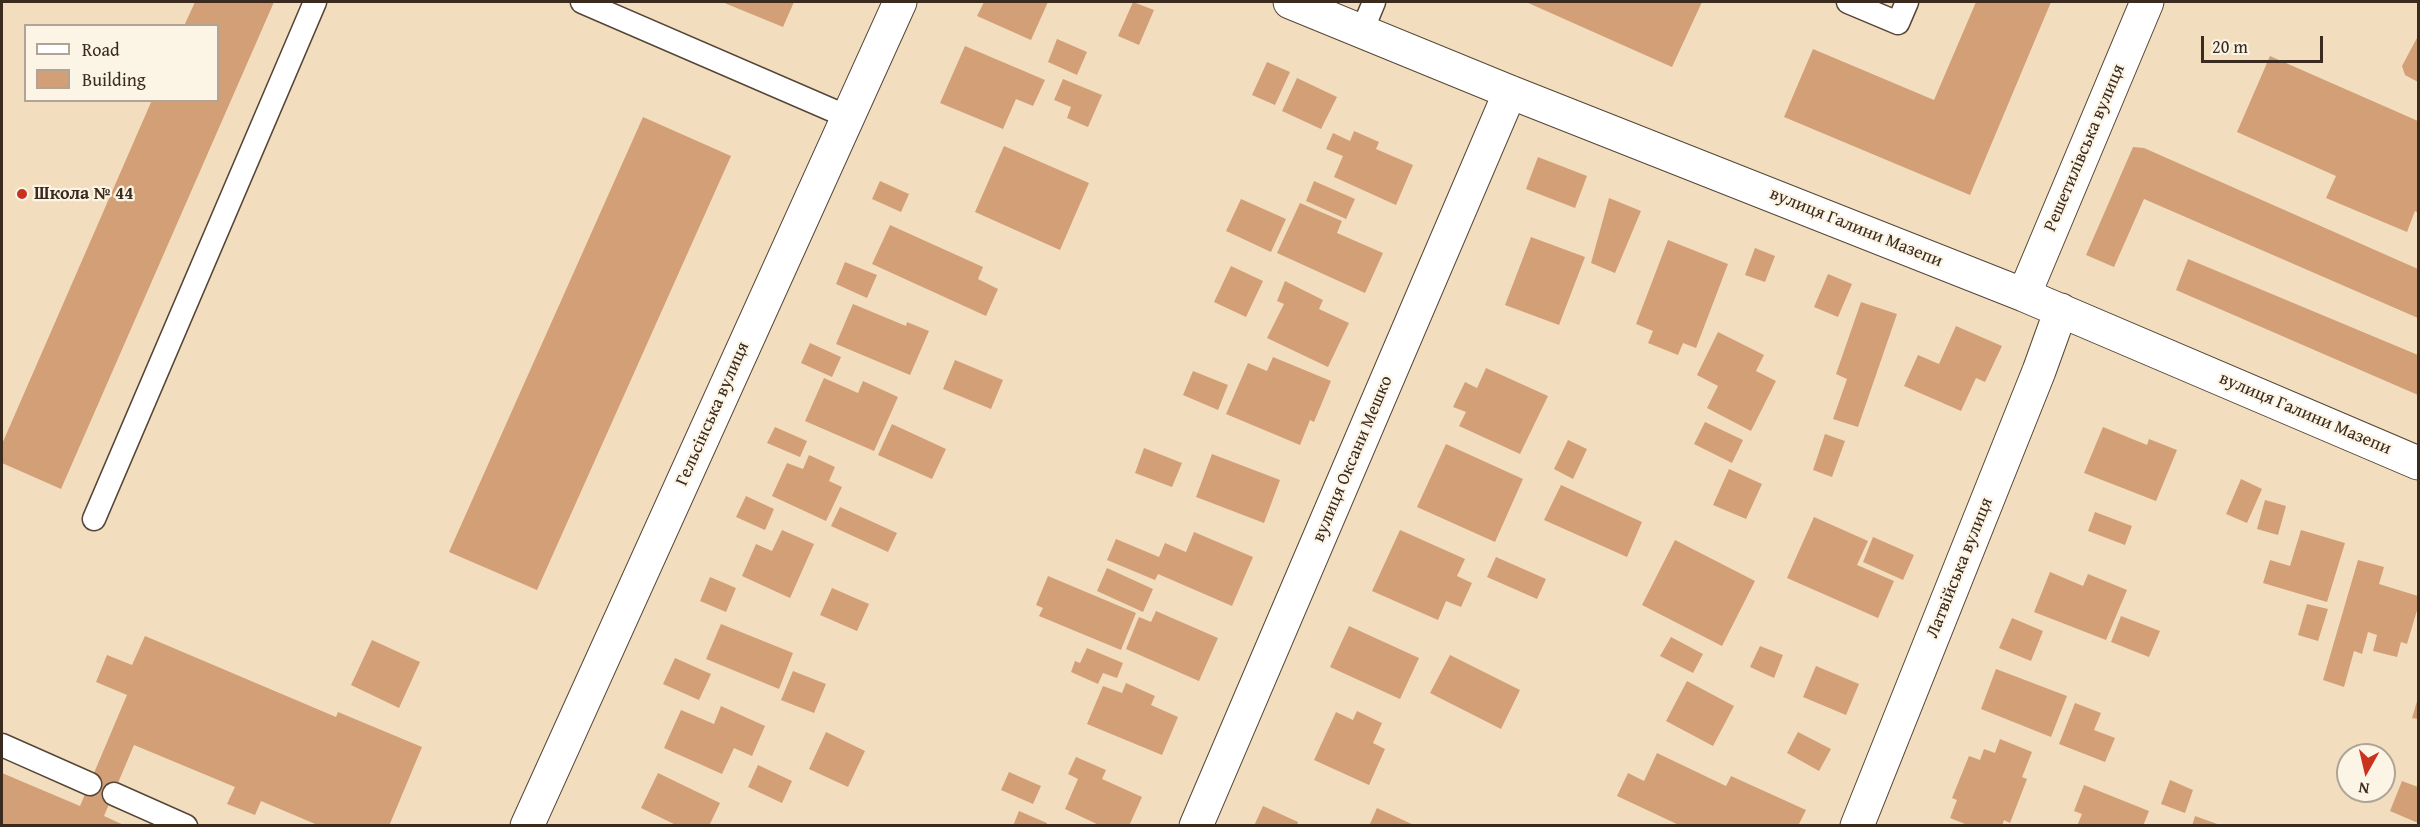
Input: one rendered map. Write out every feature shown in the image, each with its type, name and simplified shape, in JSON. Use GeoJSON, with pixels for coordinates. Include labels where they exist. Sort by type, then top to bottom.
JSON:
{"type":"FeatureCollection","features":[{"type":"Feature","properties":{"kind":"street","name":"Гельсінська вулиця"},"geometry":{"type":"LineString","coordinates":[[527,825],[900,2]]}},
{"type":"Feature","properties":{"kind":"street","name":"вулиця Галини Мазепи"},"geometry":{"type":"LineString","coordinates":[[1290,2],[1510,92],[2025,295],[2418,463]]}},
{"type":"Feature","properties":{"kind":"street","name":"Решетилівська вулиця"},"geometry":{"type":"LineString","coordinates":[[2025,295],[2147,2]]}},
{"type":"Feature","properties":{"kind":"street","name":"вулиця Оксани Мешко"},"geometry":{"type":"LineString","coordinates":[[1197,825],[1510,92]]}},
{"type":"Feature","properties":{"kind":"street","name":"Латвійська вулиця"},"geometry":{"type":"LineString","coordinates":[[1860,824],[2061,310]]}},
{"type":"Feature","properties":{"kind":"lane"},"geometry":{"type":"LineString","coordinates":[[94,519],[315,2]]}},
{"type":"Feature","properties":{"kind":"lane"},"geometry":{"type":"LineString","coordinates":[[582,2],[848,117]]}},
{"type":"Feature","properties":{"kind":"lane"},"geometry":{"type":"LineString","coordinates":[[1362,31],[1374,2]]}},
{"type":"Feature","properties":{"kind":"lane"},"geometry":{"type":"LineString","coordinates":[[1848,2],[1898,23],[1907,2]]}},
{"type":"Feature","properties":{"kind":"lane"},"geometry":{"type":"LineString","coordinates":[[2,745],[90,784]]}},
{"type":"Feature","properties":{"kind":"lane"},"geometry":{"type":"LineString","coordinates":[[114,794],[186,825]]}},
{"type":"Feature","properties":{"kind":"building"},"geometry":{"type":"Polygon","coordinates":[[[195,2],[274,2],[61,489],[2,463],[2,444],[151,102],[219,102],[219,24],[185,24],[195,2]]]}},
{"type":"Feature","properties":{"kind":"building"},"geometry":{"type":"Polygon","coordinates":[[[722,2],[794,2],[783,27],[722,2]]]}},
{"type":"Feature","properties":{"kind":"building"},"geometry":{"type":"Polygon","coordinates":[[[984,2],[1048,2],[1031,40],[977,16],[984,2]]]}},
{"type":"Feature","properties":{"kind":"building"},"geometry":{"type":"Polygon","coordinates":[[[1133,2],[1154,10],[1139,45],[1118,36],[1133,2]]]}},
{"type":"Feature","properties":{"kind":"building"},"geometry":{"type":"Polygon","coordinates":[[[1526,2],[1702,2],[1672,67],[1526,2]]]}},
{"type":"Feature","properties":{"kind":"building"},"geometry":{"type":"Polygon","coordinates":[[[1976,2],[2051,2],[1970,195],[1784,117],[1813,49],[1934,100],[1976,2]]]}},
{"type":"Feature","properties":{"kind":"building"},"geometry":{"type":"Polygon","coordinates":[[[2418,36],[2418,82],[2405,75],[2402,66],[2418,36]]]}},
{"type":"Feature","properties":{"kind":"building"},"geometry":{"type":"Polygon","coordinates":[[[1057,39],[1087,52],[1077,75],[1048,62],[1057,39]]]}},
{"type":"Feature","properties":{"kind":"building"},"geometry":{"type":"Polygon","coordinates":[[[965,46],[1045,80],[1033,106],[1016,99],[1003,129],[940,103],[965,46]]]}},
{"type":"Feature","properties":{"kind":"building"},"geometry":{"type":"Polygon","coordinates":[[[2270,56],[2418,121],[2418,213],[2415,211],[2407,232],[2326,198],[2336,176],[2237,132],[2270,56]]]}},
{"type":"Feature","properties":{"kind":"building"},"geometry":{"type":"Polygon","coordinates":[[[1267,62],[1290,72],[1275,105],[1252,95],[1267,62]]]}},
{"type":"Feature","properties":{"kind":"building"},"geometry":{"type":"Polygon","coordinates":[[[1297,78],[1337,97],[1321,129],[1282,111],[1297,78]]]}},
{"type":"Feature","properties":{"kind":"building"},"geometry":{"type":"Polygon","coordinates":[[[1063,79],[1102,95],[1088,127],[1067,118],[1071,107],[1054,100],[1063,79]]]}},
{"type":"Feature","properties":{"kind":"building"},"geometry":{"type":"Polygon","coordinates":[[[643,117],[731,156],[537,590],[449,552],[643,117]]]}},
{"type":"Feature","properties":{"kind":"building"},"geometry":{"type":"Polygon","coordinates":[[[1354,131],[1379,142],[1376,149],[1413,165],[1396,205],[1334,177],[1343,156],[1326,149],[1333,133],[1350,141],[1354,131]]]}},
{"type":"Feature","properties":{"kind":"building"},"geometry":{"type":"Polygon","coordinates":[[[1004,146],[1089,183],[1060,250],[975,212],[1004,146]]]}},
{"type":"Feature","properties":{"kind":"building"},"geometry":{"type":"Polygon","coordinates":[[[2133,147],[2144,148],[2418,269],[2418,318],[2144,199],[2114,267],[2086,255],[2133,147]]]}},
{"type":"Feature","properties":{"kind":"building"},"geometry":{"type":"Polygon","coordinates":[[[1538,157],[1587,176],[1575,208],[1526,189],[1538,157]]]}},
{"type":"Feature","properties":{"kind":"building"},"geometry":{"type":"Polygon","coordinates":[[[880,181],[909,194],[901,212],[872,199],[880,181]]]}},
{"type":"Feature","properties":{"kind":"building"},"geometry":{"type":"Polygon","coordinates":[[[1314,181],[1355,199],[1346,219],[1306,201],[1314,181]]]}},
{"type":"Feature","properties":{"kind":"building"},"geometry":{"type":"Polygon","coordinates":[[[1609,198],[1641,211],[1615,273],[1591,263],[1609,198]]]}},
{"type":"Feature","properties":{"kind":"building"},"geometry":{"type":"Polygon","coordinates":[[[1241,199],[1286,219],[1271,252],[1226,231],[1241,199]]]}},
{"type":"Feature","properties":{"kind":"building"},"geometry":{"type":"Polygon","coordinates":[[[1300,203],[1342,221],[1337,233],[1383,253],[1365,293],[1277,253],[1300,203]]]}},
{"type":"Feature","properties":{"kind":"building"},"geometry":{"type":"Polygon","coordinates":[[[890,225],[983,267],[978,279],[998,289],[986,316],[872,264],[890,225]]]}},
{"type":"Feature","properties":{"kind":"building"},"geometry":{"type":"Polygon","coordinates":[[[1531,237],[1585,257],[1559,325],[1505,305],[1531,237]]]}},
{"type":"Feature","properties":{"kind":"building"},"geometry":{"type":"Polygon","coordinates":[[[1668,240],[1728,264],[1696,348],[1683,343],[1678,355],[1648,343],[1653,331],[1636,324],[1668,240]]]}},
{"type":"Feature","properties":{"kind":"building"},"geometry":{"type":"Polygon","coordinates":[[[1755,248],[1775,256],[1765,282],[1745,275],[1755,248]]]}},
{"type":"Feature","properties":{"kind":"building"},"geometry":{"type":"Polygon","coordinates":[[[2188,259],[2418,355],[2418,395],[2176,290],[2188,259]]]}},
{"type":"Feature","properties":{"kind":"building"},"geometry":{"type":"Polygon","coordinates":[[[845,262],[877,275],[867,298],[836,284],[845,262]]]}},
{"type":"Feature","properties":{"kind":"building"},"geometry":{"type":"Polygon","coordinates":[[[1231,266],[1263,281],[1246,317],[1214,302],[1231,266]]]}},
{"type":"Feature","properties":{"kind":"building"},"geometry":{"type":"Polygon","coordinates":[[[1828,274],[1852,284],[1838,317],[1814,307],[1828,274]]]}},
{"type":"Feature","properties":{"kind":"building"},"geometry":{"type":"Polygon","coordinates":[[[1285,281],[1323,300],[1319,309],[1349,323],[1328,367],[1267,338],[1284,304],[1277,301],[1285,281]]]}},
{"type":"Feature","properties":{"kind":"building"},"geometry":{"type":"Polygon","coordinates":[[[1861,302],[1897,314],[1858,427],[1833,419],[1847,379],[1836,374],[1861,302]]]}},
{"type":"Feature","properties":{"kind":"building"},"geometry":{"type":"Polygon","coordinates":[[[853,304],[906,326],[907,322],[929,331],[910,375],[836,344],[853,304]]]}},
{"type":"Feature","properties":{"kind":"building"},"geometry":{"type":"Polygon","coordinates":[[[1956,326],[2002,346],[1985,382],[1976,378],[1961,411],[1904,386],[1918,355],[1939,364],[1956,326]]]}},
{"type":"Feature","properties":{"kind":"building"},"geometry":{"type":"Polygon","coordinates":[[[1718,332],[1764,355],[1756,371],[1776,381],[1751,431],[1707,408],[1718,386],[1697,375],[1718,332]]]}},
{"type":"Feature","properties":{"kind":"building"},"geometry":{"type":"Polygon","coordinates":[[[810,343],[841,357],[832,377],[801,363],[810,343]]]}},
{"type":"Feature","properties":{"kind":"building"},"geometry":{"type":"Polygon","coordinates":[[[1273,357],[1331,381],[1314,422],[1310,420],[1300,445],[1226,414],[1248,363],[1267,371],[1273,357]]]}},
{"type":"Feature","properties":{"kind":"building"},"geometry":{"type":"Polygon","coordinates":[[[955,360],[1003,380],[991,409],[943,389],[955,360]]]}},
{"type":"Feature","properties":{"kind":"building"},"geometry":{"type":"Polygon","coordinates":[[[1486,368],[1548,396],[1520,454],[1459,426],[1466,412],[1453,407],[1465,382],[1477,388],[1486,368]]]}},
{"type":"Feature","properties":{"kind":"building"},"geometry":{"type":"Polygon","coordinates":[[[1193,371],[1228,385],[1218,410],[1183,395],[1193,371]]]}},
{"type":"Feature","properties":{"kind":"building"},"geometry":{"type":"Polygon","coordinates":[[[824,378],[858,393],[863,381],[898,397],[874,451],[805,421],[824,378]]]}},
{"type":"Feature","properties":{"kind":"building"},"geometry":{"type":"Polygon","coordinates":[[[1705,422],[1743,440],[1732,463],[1694,444],[1705,422]]]}},
{"type":"Feature","properties":{"kind":"building"},"geometry":{"type":"Polygon","coordinates":[[[892,424],[946,449],[932,479],[878,455],[892,424]]]}},
{"type":"Feature","properties":{"kind":"building"},"geometry":{"type":"Polygon","coordinates":[[[775,427],[807,441],[800,457],[767,443],[775,427]]]}},
{"type":"Feature","properties":{"kind":"building"},"geometry":{"type":"Polygon","coordinates":[[[2103,427],[2147,445],[2149,439],[2177,450],[2156,501],[2084,473],[2103,427]]]}},
{"type":"Feature","properties":{"kind":"building"},"geometry":{"type":"Polygon","coordinates":[[[1825,434],[1845,441],[1832,477],[1813,470],[1825,434]]]}},
{"type":"Feature","properties":{"kind":"building"},"geometry":{"type":"Polygon","coordinates":[[[1568,440],[1587,449],[1573,479],[1554,469],[1568,440]]]}},
{"type":"Feature","properties":{"kind":"building"},"geometry":{"type":"Polygon","coordinates":[[[1446,444],[1523,479],[1495,542],[1417,507],[1446,444]]]}},
{"type":"Feature","properties":{"kind":"building"},"geometry":{"type":"Polygon","coordinates":[[[1144,448],[1182,463],[1172,487],[1135,473],[1144,448]]]}},
{"type":"Feature","properties":{"kind":"building"},"geometry":{"type":"Polygon","coordinates":[[[1212,454],[1280,480],[1264,523],[1196,497],[1212,454]]]}},
{"type":"Feature","properties":{"kind":"building"},"geometry":{"type":"Polygon","coordinates":[[[809,455],[835,467],[829,481],[842,487],[826,521],[772,496],[787,463],[803,469],[809,455]]]}},
{"type":"Feature","properties":{"kind":"building"},"geometry":{"type":"Polygon","coordinates":[[[1729,469],[1762,484],[1746,519],[1713,505],[1729,469]]]}},
{"type":"Feature","properties":{"kind":"building"},"geometry":{"type":"Polygon","coordinates":[[[2241,479],[2262,489],[2247,523],[2226,514],[2241,479]]]}},
{"type":"Feature","properties":{"kind":"building"},"geometry":{"type":"Polygon","coordinates":[[[1561,485],[1642,522],[1627,557],[1544,520],[1561,485]]]}},
{"type":"Feature","properties":{"kind":"building"},"geometry":{"type":"Polygon","coordinates":[[[746,496],[774,509],[765,530],[736,517],[746,496]]]}},
{"type":"Feature","properties":{"kind":"building"},"geometry":{"type":"Polygon","coordinates":[[[2265,500],[2286,506],[2278,535],[2257,529],[2265,500]]]}},
{"type":"Feature","properties":{"kind":"building"},"geometry":{"type":"Polygon","coordinates":[[[840,507],[897,533],[888,552],[831,526],[840,507]]]}},
{"type":"Feature","properties":{"kind":"building"},"geometry":{"type":"Polygon","coordinates":[[[2095,512],[2132,526],[2125,545],[2088,531],[2095,512]]]}},
{"type":"Feature","properties":{"kind":"building"},"geometry":{"type":"Polygon","coordinates":[[[1814,517],[1868,541],[1857,565],[1894,581],[1878,618],[1787,578],[1814,517]]]}},
{"type":"Feature","properties":{"kind":"building"},"geometry":{"type":"Polygon","coordinates":[[[782,530],[814,544],[790,598],[742,576],[756,544],[772,551],[782,530]]]}},
{"type":"Feature","properties":{"kind":"building"},"geometry":{"type":"Polygon","coordinates":[[[1400,530],[1465,559],[1457,576],[1472,583],[1461,607],[1446,601],[1438,620],[1372,591],[1400,530]]]}},
{"type":"Feature","properties":{"kind":"building"},"geometry":{"type":"Polygon","coordinates":[[[2301,530],[2345,543],[2327,602],[2263,583],[2270,560],[2290,566],[2301,530]]]}},
{"type":"Feature","properties":{"kind":"building"},"geometry":{"type":"Polygon","coordinates":[[[1194,532],[1253,557],[1232,606],[1158,574],[1155,580],[1107,560],[1116,539],[1159,557],[1165,543],[1186,552],[1194,532]]]}},
{"type":"Feature","properties":{"kind":"building"},"geometry":{"type":"Polygon","coordinates":[[[1873,537],[1914,555],[1903,580],[1863,562],[1873,537]]]}},
{"type":"Feature","properties":{"kind":"building"},"geometry":{"type":"Polygon","coordinates":[[[1675,540],[1755,581],[1722,646],[1642,605],[1675,540]]]}},
{"type":"Feature","properties":{"kind":"building"},"geometry":{"type":"Polygon","coordinates":[[[1496,557],[1546,579],[1537,599],[1487,577],[1496,557]]]}},
{"type":"Feature","properties":{"kind":"building"},"geometry":{"type":"Polygon","coordinates":[[[2358,560],[2384,567],[2379,584],[2418,596],[2418,607],[2407,644],[2401,642],[2397,657],[2373,651],[2377,635],[2368,632],[2362,654],[2354,651],[2344,687],[2323,680],[2358,560]]]}},
{"type":"Feature","properties":{"kind":"building"},"geometry":{"type":"Polygon","coordinates":[[[1107,568],[1153,589],[1143,612],[1097,591],[1107,568]]]}},
{"type":"Feature","properties":{"kind":"building"},"geometry":{"type":"Polygon","coordinates":[[[2050,572],[2083,586],[2088,574],[2127,590],[2106,640],[2034,612],[2050,572]]]}},
{"type":"Feature","properties":{"kind":"building"},"geometry":{"type":"Polygon","coordinates":[[[1048,576],[1136,613],[1121,650],[1039,616],[1043,608],[1036,605],[1048,576]]]}},
{"type":"Feature","properties":{"kind":"building"},"geometry":{"type":"Polygon","coordinates":[[[710,577],[736,588],[726,612],[700,601],[710,577]]]}},
{"type":"Feature","properties":{"kind":"building"},"geometry":{"type":"Polygon","coordinates":[[[832,588],[869,604],[857,631],[820,615],[832,588]]]}},
{"type":"Feature","properties":{"kind":"building"},"geometry":{"type":"Polygon","coordinates":[[[2307,604],[2328,609],[2318,641],[2298,635],[2307,604]]]}},
{"type":"Feature","properties":{"kind":"building"},"geometry":{"type":"Polygon","coordinates":[[[1156,611],[1218,638],[1199,681],[1126,649],[1139,617],[1151,622],[1156,611]]]}},
{"type":"Feature","properties":{"kind":"building"},"geometry":{"type":"Polygon","coordinates":[[[2121,616],[2160,631],[2149,657],[2111,642],[2121,616]]]}},
{"type":"Feature","properties":{"kind":"building"},"geometry":{"type":"Polygon","coordinates":[[[2012,618],[2043,631],[2031,661],[1999,648],[2012,618]]]}},
{"type":"Feature","properties":{"kind":"building"},"geometry":{"type":"Polygon","coordinates":[[[721,624],[793,653],[779,689],[706,659],[721,624]]]}},
{"type":"Feature","properties":{"kind":"building"},"geometry":{"type":"Polygon","coordinates":[[[1349,626],[1419,658],[1400,699],[1330,667],[1349,626]]]}},
{"type":"Feature","properties":{"kind":"building"},"geometry":{"type":"Polygon","coordinates":[[[145,636],[336,717],[338,712],[422,747],[389,826],[320,826],[261,801],[255,815],[227,804],[235,787],[134,745],[104,816],[126,826],[2,826],[2,773],[80,806],[127,695],[96,682],[107,655],[132,665],[145,636]]]}},
{"type":"Feature","properties":{"kind":"building"},"geometry":{"type":"Polygon","coordinates":[[[1671,637],[1703,654],[1693,673],[1660,656],[1671,637]]]}},
{"type":"Feature","properties":{"kind":"building"},"geometry":{"type":"Polygon","coordinates":[[[372,640],[420,662],[399,708],[351,685],[372,640]]]}},
{"type":"Feature","properties":{"kind":"building"},"geometry":{"type":"Polygon","coordinates":[[[1760,646],[1783,655],[1774,678],[1750,667],[1760,646]]]}},
{"type":"Feature","properties":{"kind":"building"},"geometry":{"type":"Polygon","coordinates":[[[1087,648],[1123,663],[1117,678],[1103,673],[1098,684],[1071,672],[1075,661],[1080,663],[1087,648]]]}},
{"type":"Feature","properties":{"kind":"building"},"geometry":{"type":"Polygon","coordinates":[[[1450,655],[1520,690],[1501,729],[1430,693],[1450,655]]]}},
{"type":"Feature","properties":{"kind":"building"},"geometry":{"type":"Polygon","coordinates":[[[675,658],[711,674],[699,700],[663,684],[675,658]]]}},
{"type":"Feature","properties":{"kind":"building"},"geometry":{"type":"Polygon","coordinates":[[[1816,666],[1859,684],[1846,715],[1803,697],[1816,666]]]}},
{"type":"Feature","properties":{"kind":"building"},"geometry":{"type":"Polygon","coordinates":[[[1996,669],[2067,696],[2051,737],[1981,709],[1996,669]]]}},
{"type":"Feature","properties":{"kind":"building"},"geometry":{"type":"Polygon","coordinates":[[[793,671],[826,684],[814,713],[781,700],[793,671]]]}},
{"type":"Feature","properties":{"kind":"building"},"geometry":{"type":"Polygon","coordinates":[[[1687,681],[1734,706],[1713,746],[1666,721],[1687,681]]]}},
{"type":"Feature","properties":{"kind":"building"},"geometry":{"type":"Polygon","coordinates":[[[1126,683],[1155,696],[1151,705],[1178,717],[1162,755],[1087,724],[1103,686],[1122,693],[1126,683]]]}},
{"type":"Feature","properties":{"kind":"building"},"geometry":{"type":"Polygon","coordinates":[[[2418,698],[2418,719],[2412,718],[2418,698]]]}},
{"type":"Feature","properties":{"kind":"building"},"geometry":{"type":"Polygon","coordinates":[[[2075,703],[2101,713],[2094,730],[2115,738],[2105,762],[2059,744],[2075,703]]]}},
{"type":"Feature","properties":{"kind":"building"},"geometry":{"type":"Polygon","coordinates":[[[721,706],[765,726],[752,756],[734,748],[722,774],[664,748],[681,710],[714,724],[721,706]]]}},
{"type":"Feature","properties":{"kind":"building"},"geometry":{"type":"Polygon","coordinates":[[[1357,711],[1382,723],[1373,743],[1385,749],[1369,785],[1314,760],[1336,712],[1353,720],[1357,711]]]}},
{"type":"Feature","properties":{"kind":"building"},"geometry":{"type":"Polygon","coordinates":[[[826,732],[865,751],[848,787],[809,769],[826,732]]]}},
{"type":"Feature","properties":{"kind":"building"},"geometry":{"type":"Polygon","coordinates":[[[1798,732],[1831,749],[1819,771],[1787,753],[1798,732]]]}},
{"type":"Feature","properties":{"kind":"building"},"geometry":{"type":"Polygon","coordinates":[[[2000,739],[2032,752],[2022,777],[2027,779],[2010,823],[2004,820],[2002,826],[1970,826],[1950,818],[1957,800],[1952,798],[1969,756],[1980,760],[1984,749],[1995,753],[2000,739]]]}},
{"type":"Feature","properties":{"kind":"building"},"geometry":{"type":"Polygon","coordinates":[[[1657,753],[1726,786],[1731,776],[1806,810],[1798,826],[1681,826],[1617,796],[1628,773],[1644,781],[1657,753]]]}},
{"type":"Feature","properties":{"kind":"building"},"geometry":{"type":"Polygon","coordinates":[[[1076,757],[1106,770],[1102,779],[1142,797],[1129,826],[1101,826],[1065,809],[1078,779],[1068,774],[1076,757]]]}},
{"type":"Feature","properties":{"kind":"building"},"geometry":{"type":"Polygon","coordinates":[[[758,765],[792,781],[782,803],[748,787],[758,765]]]}},
{"type":"Feature","properties":{"kind":"building"},"geometry":{"type":"Polygon","coordinates":[[[1009,772],[1041,786],[1033,804],[1001,790],[1009,772]]]}},
{"type":"Feature","properties":{"kind":"building"},"geometry":{"type":"Polygon","coordinates":[[[658,773],[720,803],[709,826],[678,826],[641,808],[658,773]]]}},
{"type":"Feature","properties":{"kind":"building"},"geometry":{"type":"Polygon","coordinates":[[[2170,780],[2193,790],[2185,813],[2161,804],[2170,780]]]}},
{"type":"Feature","properties":{"kind":"building"},"geometry":{"type":"Polygon","coordinates":[[[2402,781],[2418,787],[2418,823],[2390,811],[2393,803],[2396,803],[2396,796],[2402,781]]]}},
{"type":"Feature","properties":{"kind":"building"},"geometry":{"type":"Polygon","coordinates":[[[2084,785],[2149,811],[2143,826],[2077,826],[2082,814],[2074,811],[2084,785]]]}},
{"type":"Feature","properties":{"kind":"building"},"geometry":{"type":"Polygon","coordinates":[[[1263,806],[1298,822],[1297,826],[1254,826],[1263,806]]]}},
{"type":"Feature","properties":{"kind":"building"},"geometry":{"type":"Polygon","coordinates":[[[1377,808],[1416,826],[1369,826],[1377,808]]]}},
{"type":"Feature","properties":{"kind":"building"},"geometry":{"type":"Polygon","coordinates":[[[1019,811],[1047,823],[1046,826],[1013,826],[1019,811]]]}},
{"type":"Feature","properties":{"kind":"building"},"geometry":{"type":"Polygon","coordinates":[[[2195,816],[2220,825],[2220,826],[2192,826],[2195,816]]]}},
{"type":"Feature","properties":{"kind":"place","name":"Школа № 44"},"geometry":{"type":"Point","coordinates":[22,194]}}]}
